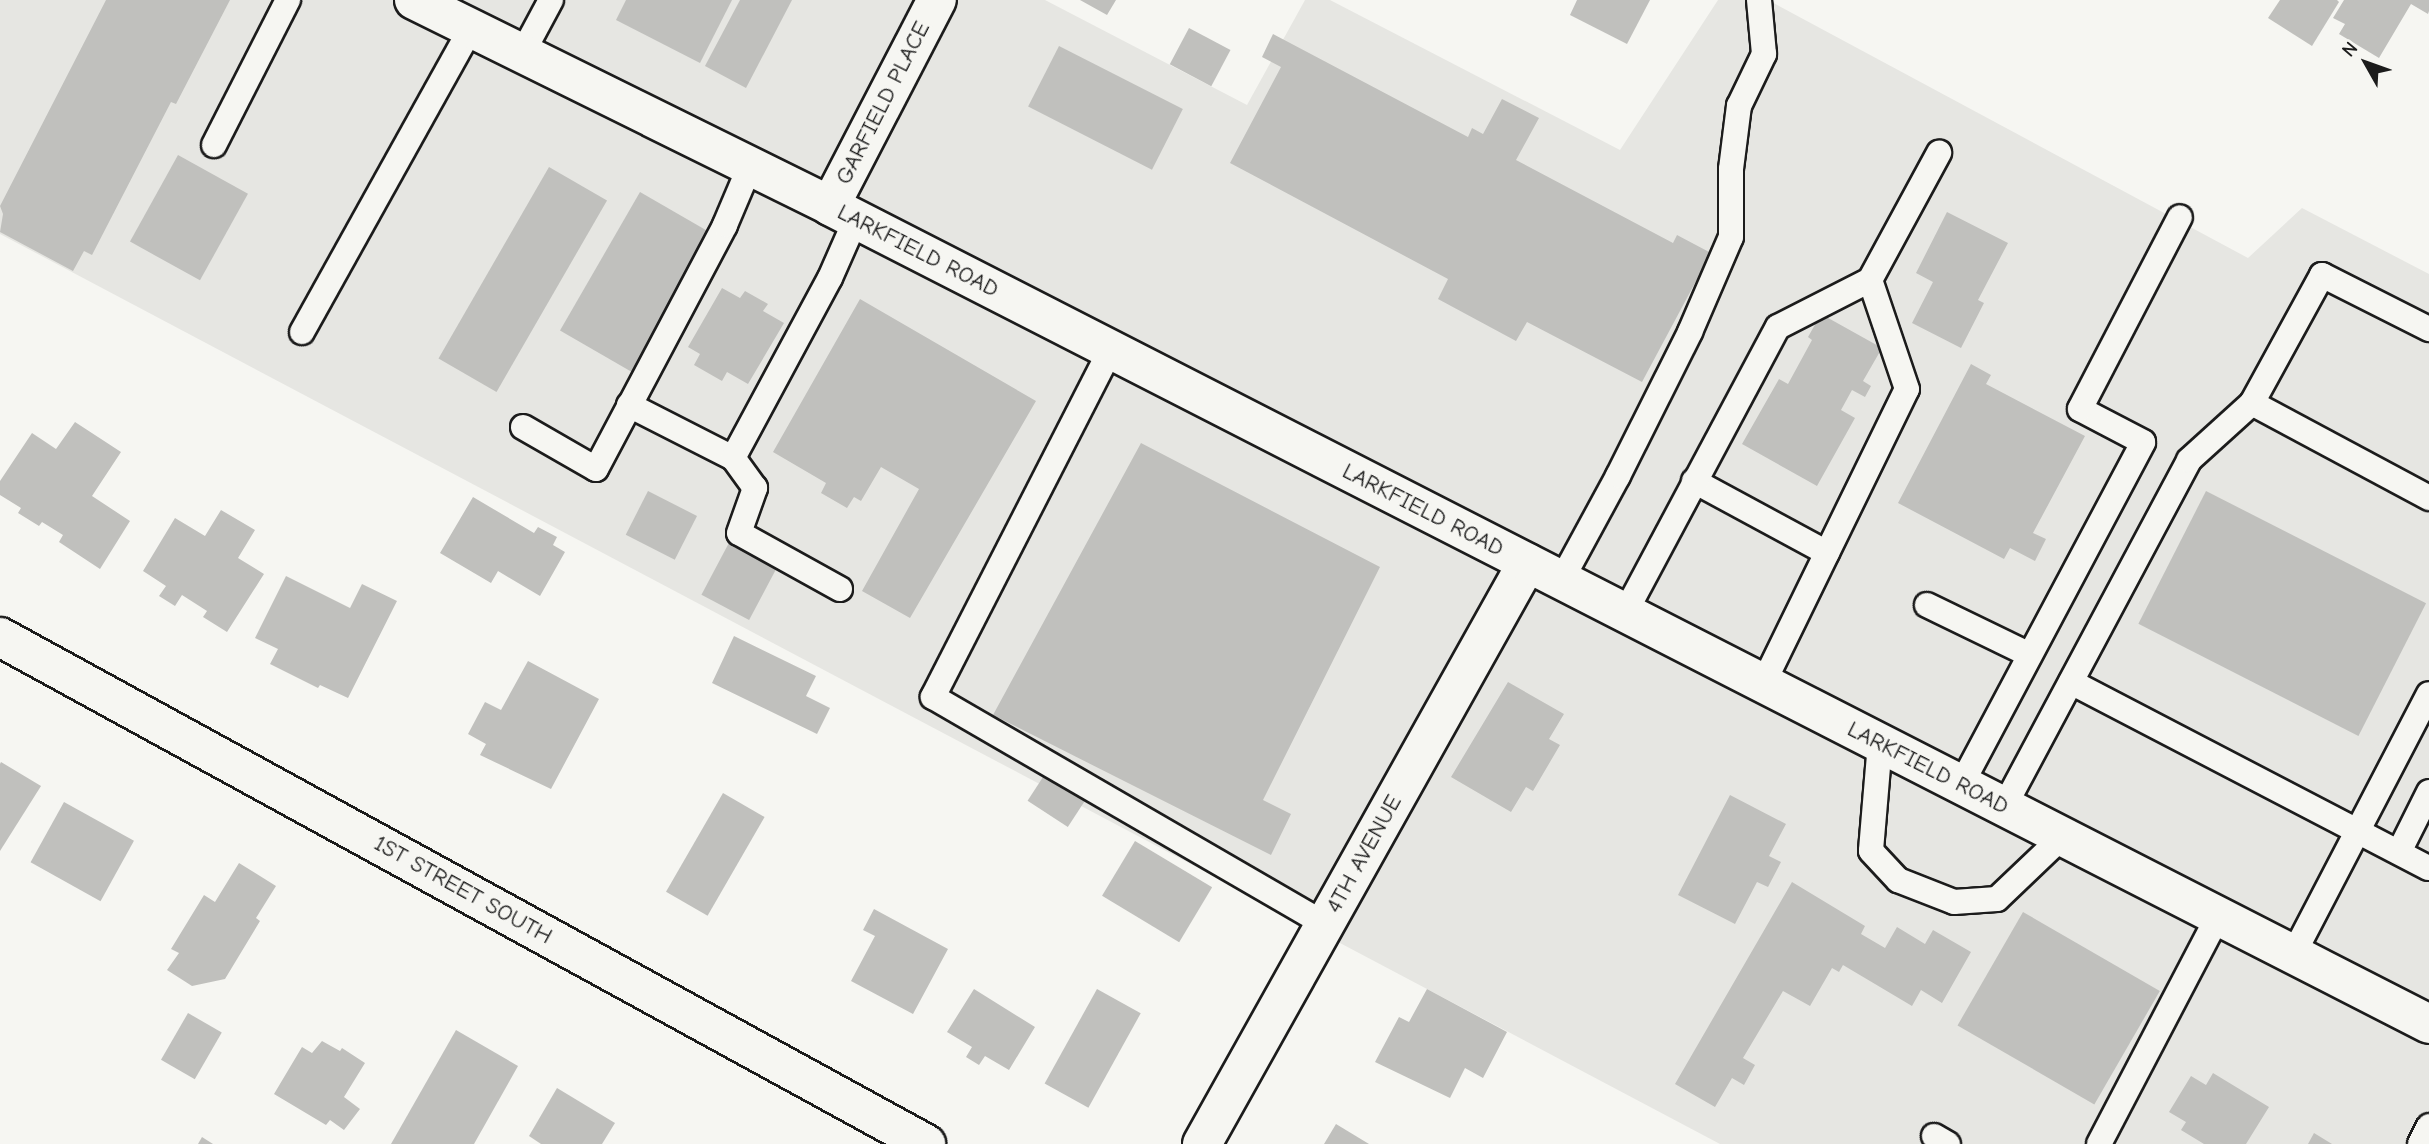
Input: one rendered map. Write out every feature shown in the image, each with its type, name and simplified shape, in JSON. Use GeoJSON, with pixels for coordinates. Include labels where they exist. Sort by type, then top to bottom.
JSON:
{"type":"FeatureCollection","features":[{"type":"Feature","properties":{"kind":"main road","name":"LARKFIELD ROAD"},"geometry":{"type":"LineString","coordinates":[[414,0],[843,212],[2429,1024]]}},
{"type":"Feature","properties":{"kind":"main road","name":"GARFIELD PLACE"},"geometry":{"type":"LineString","coordinates":[[843,212],[937,0]]}},
{"type":"Feature","properties":{"kind":"main road","name":"4TH AVENUE"},"geometry":{"type":"LineString","coordinates":[[1202,1144],[1527,563]]}},
{"type":"Feature","properties":{"kind":"main road","name":"1ST STREET SOUTH"},"geometry":{"type":"LineString","coordinates":[[0,637],[926,1144]]}},
{"type":"Feature","properties":{"kind":"lane"},"geometry":{"type":"LineString","coordinates":[[214,145],[288,0]]}},
{"type":"Feature","properties":{"kind":"lane"},"geometry":{"type":"LineString","coordinates":[[522,54],[551,0]]}},
{"type":"Feature","properties":{"kind":"lane"},"geometry":{"type":"LineString","coordinates":[[1561,581],[1618,476],[1690,332],[1731,237],[1731,169],[1739,106],[1764,54],[1759,0]]}},
{"type":"Feature","properties":{"kind":"lane"},"geometry":{"type":"LineString","coordinates":[[302,331],[471,28]]}},
{"type":"Feature","properties":{"kind":"lane"},"geometry":{"type":"LineString","coordinates":[[1625,613],[1693,481],[1778,327],[1870,279],[1939,153]]}},
{"type":"Feature","properties":{"kind":"lane"},"geometry":{"type":"LineString","coordinates":[[523,427],[596,469],[725,225],[750,166]]}},
{"type":"Feature","properties":{"kind":"lane"},"geometry":{"type":"LineString","coordinates":[[733,458],[830,278],[843,212]]}},
{"type":"Feature","properties":{"kind":"lane"},"geometry":{"type":"LineString","coordinates":[[1961,785],[2143,442],[2080,409],[2180,217]]}},
{"type":"Feature","properties":{"kind":"lane"},"geometry":{"type":"LineString","coordinates":[[2004,807],[2189,460],[2252,403],[2322,275],[2429,329]]}},
{"type":"Feature","properties":{"kind":"lane"},"geometry":{"type":"LineString","coordinates":[[1763,684],[1908,389],[1870,279]]}},
{"type":"Feature","properties":{"kind":"lane"},"geometry":{"type":"LineString","coordinates":[[1111,349],[933,697],[1325,924]]}},
{"type":"Feature","properties":{"kind":"lane"},"geometry":{"type":"LineString","coordinates":[[2252,403],[2429,498]]}},
{"type":"Feature","properties":{"kind":"lane"},"geometry":{"type":"LineString","coordinates":[[629,405],[733,458],[755,488],[739,533],[840,589]]}},
{"type":"Feature","properties":{"kind":"lane"},"geometry":{"type":"LineString","coordinates":[[1693,481],[1827,553]]}},
{"type":"Feature","properties":{"kind":"lane"},"geometry":{"type":"LineString","coordinates":[[1927,605],[2030,654]]}},
{"type":"Feature","properties":{"kind":"lane"},"geometry":{"type":"LineString","coordinates":[[2071,682],[2429,868]]}},
{"type":"Feature","properties":{"kind":"lane"},"geometry":{"type":"LineString","coordinates":[[2293,955],[2429,694]]}},
{"type":"Feature","properties":{"kind":"lane"},"geometry":{"type":"LineString","coordinates":[[1880,743],[1871,851],[1898,880],[1954,902],[1997,899],[2062,837]]}},
{"type":"Feature","properties":{"kind":"lane"},"geometry":{"type":"LineString","coordinates":[[2399,852],[2429,792]]}},
{"type":"Feature","properties":{"kind":"lane"},"geometry":{"type":"LineString","coordinates":[[2099,1144],[2218,916]]}},
{"type":"Feature","properties":{"kind":"lane"},"geometry":{"type":"LineString","coordinates":[[2420,1144],[2429,1126]]}},
{"type":"Feature","properties":{"kind":"shaded area"},"geometry":{"type":"Polygon","coordinates":[[[0,0],[1045,0],[1247,105],[1305,0],[1330,0],[1620,150],[1718,0],[1768,0],[2248,258],[2302,208],[2429,274],[2429,1144],[1720,1144],[0,234],[0,0]]]}},
{"type":"Feature","properties":{"kind":"building"},"geometry":{"type":"Polygon","coordinates":[[[106,0],[230,0],[176,104],[171,102],[92,255],[84,251],[73,271],[0,232],[3,214],[0,206],[106,0]]]}},
{"type":"Feature","properties":{"kind":"building"},"geometry":{"type":"Polygon","coordinates":[[[626,0],[732,0],[700,63],[616,20],[626,0]]]}},
{"type":"Feature","properties":{"kind":"building"},"geometry":{"type":"Polygon","coordinates":[[[740,0],[792,0],[746,88],[705,66],[740,0]]]}},
{"type":"Feature","properties":{"kind":"building"},"geometry":{"type":"Polygon","coordinates":[[[1080,0],[1116,0],[1107,15],[1080,0]]]}},
{"type":"Feature","properties":{"kind":"building"},"geometry":{"type":"Polygon","coordinates":[[[1577,0],[1650,0],[1627,44],[1570,15],[1577,0]]]}},
{"type":"Feature","properties":{"kind":"building"},"geometry":{"type":"Polygon","coordinates":[[[2280,0],[2339,2],[2312,46],[2268,18],[2280,0]]]}},
{"type":"Feature","properties":{"kind":"building"},"geometry":{"type":"Polygon","coordinates":[[[2344,0],[2429,0],[2429,11],[2428,14],[2411,4],[2379,58],[2339,34],[2345,24],[2333,18],[2344,0]]]}},
{"type":"Feature","properties":{"kind":"building"},"geometry":{"type":"Polygon","coordinates":[[[1189,28],[1230,50],[1211,86],[1170,64],[1189,28]]]}},
{"type":"Feature","properties":{"kind":"building"},"geometry":{"type":"Polygon","coordinates":[[[1273,34],[1468,137],[1472,128],[1483,134],[1502,99],[1539,118],[1516,160],[1673,243],[1677,235],[1711,253],[1642,382],[1527,322],[1516,341],[1438,299],[1448,279],[1230,163],[1281,67],[1262,57],[1273,34]]]}},
{"type":"Feature","properties":{"kind":"building"},"geometry":{"type":"Polygon","coordinates":[[[1059,46],[1183,109],[1152,170],[1028,107],[1059,46]]]}},
{"type":"Feature","properties":{"kind":"building"},"geometry":{"type":"Polygon","coordinates":[[[178,155],[248,194],[200,280],[130,242],[178,155]]]}},
{"type":"Feature","properties":{"kind":"building"},"geometry":{"type":"Polygon","coordinates":[[[549,167],[607,200],[497,392],[439,358],[549,167]]]}},
{"type":"Feature","properties":{"kind":"building"},"geometry":{"type":"Polygon","coordinates":[[[640,192],[713,234],[633,373],[560,331],[640,192]]]}},
{"type":"Feature","properties":{"kind":"building"},"geometry":{"type":"Polygon","coordinates":[[[1947,212],[2008,243],[1978,300],[1984,303],[1961,348],[1912,323],[1933,282],[1916,273],[1947,212]]]}},
{"type":"Feature","properties":{"kind":"building"},"geometry":{"type":"Polygon","coordinates":[[[722,288],[740,298],[745,291],[768,304],[763,311],[784,323],[748,384],[727,372],[722,381],[694,365],[700,354],[688,347],[722,288]]]}},
{"type":"Feature","properties":{"kind":"building"},"geometry":{"type":"Polygon","coordinates":[[[860,299],[1036,401],[910,618],[862,591],[919,489],[881,467],[861,501],[854,497],[847,508],[821,493],[826,483],[773,452],[860,299]]]}},
{"type":"Feature","properties":{"kind":"building"},"geometry":{"type":"Polygon","coordinates":[[[1821,314],[1882,348],[1863,381],[1871,386],[1865,397],[1852,390],[1841,410],[1855,418],[1817,486],[1742,444],[1779,379],[1788,384],[1812,340],[1808,337],[1821,314]]]}},
{"type":"Feature","properties":{"kind":"building"},"geometry":{"type":"Polygon","coordinates":[[[1971,364],[1991,375],[1986,384],[2085,436],[2033,533],[2046,539],[2035,561],[2010,548],[2004,559],[1898,503],[1971,364]]]}},
{"type":"Feature","properties":{"kind":"building"},"geometry":{"type":"Polygon","coordinates":[[[75,422],[121,452],[92,496],[130,521],[100,569],[59,542],[63,535],[42,522],[39,526],[18,513],[21,508],[0,495],[0,481],[32,433],[56,449],[75,422]]]}},
{"type":"Feature","properties":{"kind":"building"},"geometry":{"type":"Polygon","coordinates":[[[1141,443],[1380,567],[1263,800],[1291,814],[1271,855],[993,715],[1141,443]]]}},
{"type":"Feature","properties":{"kind":"building"},"geometry":{"type":"Polygon","coordinates":[[[648,491],[697,516],[675,560],[626,535],[648,491]]]}},
{"type":"Feature","properties":{"kind":"building"},"geometry":{"type":"Polygon","coordinates":[[[2206,491],[2426,603],[2358,736],[2138,624],[2206,491]]]}},
{"type":"Feature","properties":{"kind":"building"},"geometry":{"type":"Polygon","coordinates":[[[473,497],[534,533],[538,527],[557,537],[553,545],[565,552],[540,596],[498,571],[491,583],[440,553],[473,497]]]}},
{"type":"Feature","properties":{"kind":"building"},"geometry":{"type":"Polygon","coordinates":[[[221,510],[255,530],[238,558],[264,574],[227,632],[203,617],[207,611],[182,595],[175,606],[159,596],[166,586],[143,571],[175,518],[205,536],[221,510]]]}},
{"type":"Feature","properties":{"kind":"building"},"geometry":{"type":"Polygon","coordinates":[[[731,539],[779,564],[749,620],[701,595],[731,539]]]}},
{"type":"Feature","properties":{"kind":"building"},"geometry":{"type":"Polygon","coordinates":[[[286,576],[350,608],[362,584],[397,601],[348,698],[320,685],[318,688],[270,664],[278,649],[255,638],[286,576]]]}},
{"type":"Feature","properties":{"kind":"building"},"geometry":{"type":"Polygon","coordinates":[[[734,636],[816,676],[806,696],[830,708],[817,734],[712,683],[734,636]]]}},
{"type":"Feature","properties":{"kind":"building"},"geometry":{"type":"Polygon","coordinates":[[[528,661],[599,699],[551,789],[480,755],[486,744],[468,734],[485,702],[501,710],[528,661]]]}},
{"type":"Feature","properties":{"kind":"building"},"geometry":{"type":"Polygon","coordinates":[[[1508,682],[1564,714],[1549,739],[1560,745],[1533,791],[1526,787],[1511,812],[1451,777],[1508,682]]]}},
{"type":"Feature","properties":{"kind":"building"},"geometry":{"type":"Polygon","coordinates":[[[1,762],[41,786],[0,851],[0,764],[1,762]]]}},
{"type":"Feature","properties":{"kind":"building"},"geometry":{"type":"Polygon","coordinates":[[[1045,774],[1085,800],[1068,827],[1028,801],[1045,774]]]}},
{"type":"Feature","properties":{"kind":"building"},"geometry":{"type":"Polygon","coordinates":[[[723,793],[765,817],[708,916],[666,892],[723,793]]]}},
{"type":"Feature","properties":{"kind":"building"},"geometry":{"type":"Polygon","coordinates":[[[1730,795],[1786,824],[1769,856],[1781,862],[1768,887],[1757,882],[1735,924],[1678,895],[1730,795]]]}},
{"type":"Feature","properties":{"kind":"building"},"geometry":{"type":"Polygon","coordinates":[[[64,802],[134,841],[101,901],[31,862],[64,802]]]}},
{"type":"Feature","properties":{"kind":"building"},"geometry":{"type":"Polygon","coordinates":[[[1135,841],[1212,887],[1179,942],[1102,896],[1135,841]]]}},
{"type":"Feature","properties":{"kind":"building"},"geometry":{"type":"Polygon","coordinates":[[[239,863],[276,886],[256,918],[260,921],[225,979],[192,986],[167,970],[179,953],[171,949],[204,895],[215,902],[239,863]]]}},
{"type":"Feature","properties":{"kind":"building"},"geometry":{"type":"Polygon","coordinates":[[[1792,882],[1865,926],[1861,934],[1885,948],[1897,927],[1925,944],[1933,930],[1971,952],[1942,1003],[1921,990],[1912,1006],[1843,965],[1839,972],[1832,968],[1810,1006],[1783,991],[1743,1058],[1755,1065],[1744,1085],[1732,1078],[1715,1107],[1675,1084],[1792,882]]]}},
{"type":"Feature","properties":{"kind":"building"},"geometry":{"type":"Polygon","coordinates":[[[874,909],[948,949],[913,1014],[851,981],[875,936],[863,930],[874,909]]]}},
{"type":"Feature","properties":{"kind":"building"},"geometry":{"type":"Polygon","coordinates":[[[2023,912],[2160,991],[2094,1104],[1958,1025],[2023,912]]]}},
{"type":"Feature","properties":{"kind":"building"},"geometry":{"type":"Polygon","coordinates":[[[974,989],[1035,1027],[1009,1070],[985,1056],[979,1065],[966,1057],[972,1047],[947,1032],[974,989]]]}},
{"type":"Feature","properties":{"kind":"building"},"geometry":{"type":"Polygon","coordinates":[[[1097,989],[1141,1013],[1088,1108],[1045,1083],[1097,989]]]}},
{"type":"Feature","properties":{"kind":"building"},"geometry":{"type":"Polygon","coordinates":[[[1427,989],[1507,1032],[1483,1078],[1465,1068],[1450,1098],[1375,1062],[1399,1017],[1409,1022],[1427,989]]]}},
{"type":"Feature","properties":{"kind":"building"},"geometry":{"type":"Polygon","coordinates":[[[188,1013],[222,1032],[195,1079],[161,1060],[188,1013]]]}},
{"type":"Feature","properties":{"kind":"building"},"geometry":{"type":"Polygon","coordinates":[[[456,1030],[518,1066],[474,1144],[391,1144],[456,1030]]]}},
{"type":"Feature","properties":{"kind":"building"},"geometry":{"type":"Polygon","coordinates":[[[322,1041],[340,1051],[342,1048],[365,1063],[344,1097],[360,1109],[344,1130],[330,1120],[326,1125],[274,1094],[302,1047],[312,1053],[322,1041]]]}},
{"type":"Feature","properties":{"kind":"building"},"geometry":{"type":"Polygon","coordinates":[[[2213,1073],[2269,1107],[2246,1144],[2204,1144],[2181,1130],[2186,1122],[2169,1112],[2191,1076],[2206,1085],[2213,1073]]]}},
{"type":"Feature","properties":{"kind":"building"},"geometry":{"type":"Polygon","coordinates":[[[557,1088],[615,1123],[602,1144],[541,1144],[529,1136],[557,1088]]]}},
{"type":"Feature","properties":{"kind":"building"},"geometry":{"type":"Polygon","coordinates":[[[1336,1124],[1369,1144],[1324,1144],[1336,1124]]]}},
{"type":"Feature","properties":{"kind":"building"},"geometry":{"type":"Polygon","coordinates":[[[2314,1133],[2332,1144],[2308,1144],[2314,1133]]]}},
{"type":"Feature","properties":{"kind":"building"},"geometry":{"type":"Polygon","coordinates":[[[202,1137],[213,1144],[198,1144],[202,1137]]]}}]}
